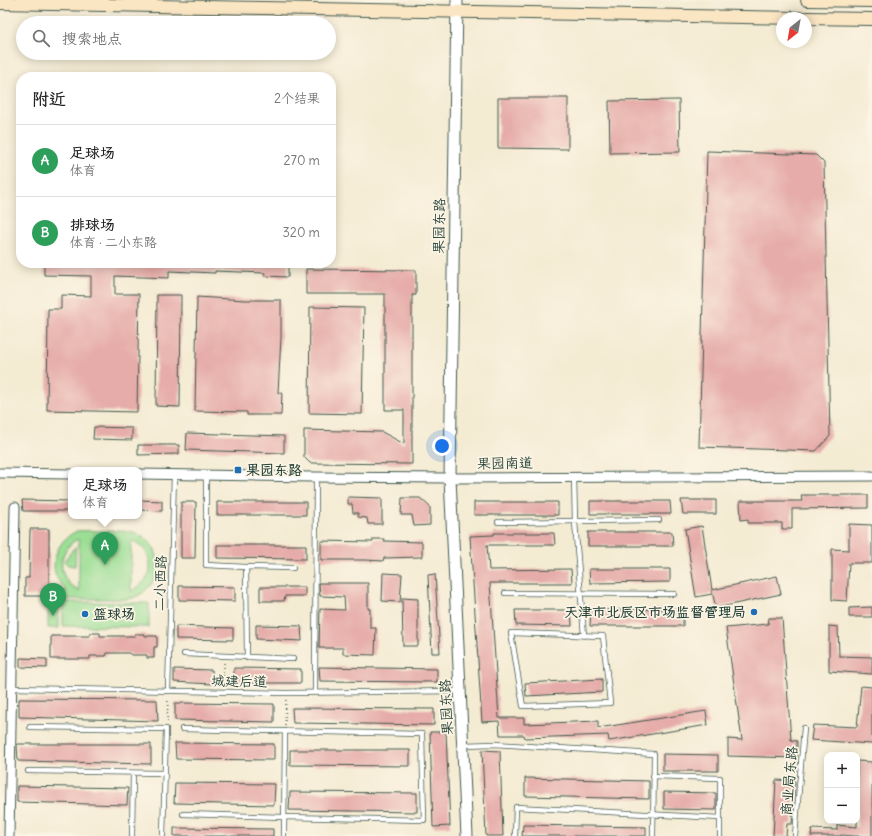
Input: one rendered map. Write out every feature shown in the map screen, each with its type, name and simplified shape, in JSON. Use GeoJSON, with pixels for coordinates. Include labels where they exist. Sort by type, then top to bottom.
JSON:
{"type":"FeatureCollection","features":[{"type":"Feature","properties":{"kind":"main road"},"geometry":{"type":"LineString","coordinates":[[807,0],[872,1]]}},
{"type":"Feature","properties":{"kind":"main road"},"geometry":{"type":"LineString","coordinates":[[0,4],[460,6],[776,17]]}},
{"type":"Feature","properties":{"kind":"main road"},"geometry":{"type":"LineString","coordinates":[[812,18],[872,19]]}},
{"type":"Feature","properties":{"kind":"street","name":"果园东路"},"geometry":{"type":"LineString","coordinates":[[460,6],[453,479],[463,691],[467,836]]}},
{"type":"Feature","properties":{"kind":"street"},"geometry":{"type":"LineString","coordinates":[[0,473],[68,474]]}},
{"type":"Feature","properties":{"kind":"street","name":"果园南道"},"geometry":{"type":"LineString","coordinates":[[142,474],[174,478]]}},
{"type":"Feature","properties":{"kind":"street","name":"果园南道"},"geometry":{"type":"LineString","coordinates":[[574,479],[872,476]]}},
{"type":"Feature","properties":{"kind":"street"},"geometry":{"type":"LineString","coordinates":[[0,478],[68,479]]}},
{"type":"Feature","properties":{"kind":"street","name":"果园南道"},"geometry":{"type":"LineString","coordinates":[[142,480],[206,478],[872,480]]}},
{"type":"Feature","properties":{"kind":"street"},"geometry":{"type":"LineString","coordinates":[[9,836],[15,507]]}},
{"type":"Feature","properties":{"kind":"street","name":"果园东路"},"geometry":{"type":"LineString","coordinates":[[465,745],[473,836]]}},
{"type":"Feature","properties":{"kind":"lane","name":"二小西路"},"geometry":{"type":"LineString","coordinates":[[168,691],[174,478]]}},
{"type":"Feature","properties":{"kind":"lane"},"geometry":{"type":"LineString","coordinates":[[206,478],[206,565],[292,568]]}},
{"type":"Feature","properties":{"kind":"lane"},"geometry":{"type":"LineString","coordinates":[[315,692],[316,479]]}},
{"type":"Feature","properties":{"kind":"lane"},"geometry":{"type":"LineString","coordinates":[[574,479],[575,522],[584,636]]}},
{"type":"Feature","properties":{"kind":"lane"},"geometry":{"type":"LineString","coordinates":[[498,522],[659,520]]}},
{"type":"Feature","properties":{"kind":"lane"},"geometry":{"type":"LineString","coordinates":[[246,567],[247,658]]}},
{"type":"Feature","properties":{"kind":"lane"},"geometry":{"type":"LineString","coordinates":[[505,593],[674,594]]}},
{"type":"Feature","properties":{"kind":"lane"},"geometry":{"type":"LineString","coordinates":[[512,634],[584,636],[603,636],[610,703],[523,706],[512,634]]}},
{"type":"Feature","properties":{"kind":"lane"},"geometry":{"type":"LineString","coordinates":[[184,654],[293,659]]}},
{"type":"Feature","properties":{"kind":"lane","name":"城建后道"},"geometry":{"type":"LineString","coordinates":[[12,688],[286,693],[463,691]]}},
{"type":"Feature","properties":{"kind":"lane"},"geometry":{"type":"LineString","coordinates":[[30,727],[166,729],[163,836]]}},
{"type":"Feature","properties":{"kind":"lane","name":"商业局东路"},"geometry":{"type":"LineString","coordinates":[[795,836],[804,728]]}},
{"type":"Feature","properties":{"kind":"lane"},"geometry":{"type":"LineString","coordinates":[[182,729],[422,734],[424,820],[183,814]]}},
{"type":"Feature","properties":{"kind":"lane"},"geometry":{"type":"LineString","coordinates":[[284,836],[285,731]]}},
{"type":"Feature","properties":{"kind":"lane"},"geometry":{"type":"LineString","coordinates":[[465,745],[494,744],[654,754],[652,836]]}},
{"type":"Feature","properties":{"kind":"lane"},"geometry":{"type":"LineString","coordinates":[[28,771],[165,773]]}},
{"type":"Feature","properties":{"kind":"lane"},"geometry":{"type":"LineString","coordinates":[[132,836],[133,773]]}},
{"type":"Feature","properties":{"kind":"lane"},"geometry":{"type":"LineString","coordinates":[[653,776],[720,778],[720,836]]}},
{"type":"Feature","properties":{"kind":"lane"},"geometry":{"type":"LineString","coordinates":[[515,836],[516,807],[720,818]]}},
{"type":"Feature","properties":{"kind":"path"},"geometry":{"type":"LineString","coordinates":[[224,656],[224,692]]}},
{"type":"Feature","properties":{"kind":"path"},"geometry":{"type":"LineString","coordinates":[[166,729],[168,691]]}},
{"type":"Feature","properties":{"kind":"path"},"geometry":{"type":"LineString","coordinates":[[285,731],[286,693]]}},
{"type":"Feature","properties":{"kind":"green space"},"geometry":{"type":"Polygon","coordinates":[[[77,531],[125,531],[138,534],[148,540],[154,548],[158,567],[155,577],[143,593],[130,599],[53,599],[53,592],[67,591],[56,576],[54,560],[58,548],[71,534],[77,531]],[[76,540],[69,545],[65,551],[62,559],[62,566],[66,580],[79,591],[79,540],[76,540]],[[131,541],[131,591],[146,579],[149,573],[150,562],[141,546],[131,541]]]}},
{"type":"Feature","properties":{"kind":"green space"},"geometry":{"type":"Polygon","coordinates":[[[76,546],[75,566],[68,565],[64,561],[76,546]]]}},
{"type":"Feature","properties":{"kind":"green space"},"geometry":{"type":"Polygon","coordinates":[[[63,602],[149,603],[149,627],[63,626],[63,602]]]}},
{"type":"Feature","properties":{"kind":"green space"},"geometry":{"type":"Polygon","coordinates":[[[48,605],[59,605],[59,628],[48,628],[48,605]]]}},
{"type":"Feature","properties":{"kind":"building"},"geometry":{"type":"Polygon","coordinates":[[[498,98],[568,98],[568,149],[498,148],[498,98]]]}},
{"type":"Feature","properties":{"kind":"building"},"geometry":{"type":"Polygon","coordinates":[[[679,100],[680,152],[610,153],[609,101],[679,100]]]}},
{"type":"Feature","properties":{"kind":"building"},"geometry":{"type":"Polygon","coordinates":[[[707,151],[816,155],[824,163],[830,436],[816,451],[699,447],[707,151]]]}},
{"type":"Feature","properties":{"kind":"building"},"geometry":{"type":"Polygon","coordinates":[[[44,268],[288,268],[288,277],[265,276],[265,273],[215,271],[215,273],[169,271],[169,278],[115,276],[115,294],[139,294],[137,412],[47,410],[48,309],[61,309],[61,295],[91,296],[91,276],[44,275],[44,268]]]}},
{"type":"Feature","properties":{"kind":"building"},"geometry":{"type":"Polygon","coordinates":[[[306,269],[416,270],[416,295],[412,295],[412,464],[310,463],[304,457],[304,430],[382,432],[404,444],[404,410],[385,410],[385,294],[306,294],[306,269]]]}},
{"type":"Feature","properties":{"kind":"building"},"geometry":{"type":"Polygon","coordinates":[[[157,295],[181,295],[180,407],[156,406],[157,295]]]}},
{"type":"Feature","properties":{"kind":"building"},"geometry":{"type":"Polygon","coordinates":[[[197,297],[245,300],[281,300],[278,393],[282,393],[281,415],[247,415],[247,412],[195,411],[197,297]]]}},
{"type":"Feature","properties":{"kind":"building"},"geometry":{"type":"Polygon","coordinates":[[[310,307],[364,308],[362,414],[309,413],[310,307]]]}},
{"type":"Feature","properties":{"kind":"building"},"geometry":{"type":"Polygon","coordinates":[[[94,427],[132,428],[132,440],[93,439],[94,427]]]}},
{"type":"Feature","properties":{"kind":"building"},"geometry":{"type":"Polygon","coordinates":[[[187,433],[284,436],[284,453],[186,450],[187,433]]]}},
{"type":"Feature","properties":{"kind":"building"},"geometry":{"type":"Polygon","coordinates":[[[138,445],[179,445],[179,454],[138,455],[138,445]]]}},
{"type":"Feature","properties":{"kind":"building"},"geometry":{"type":"Polygon","coordinates":[[[801,495],[868,495],[868,508],[792,509],[792,529],[782,529],[782,523],[748,523],[748,519],[741,520],[740,501],[802,501],[801,495]]]}},
{"type":"Feature","properties":{"kind":"building"},"geometry":{"type":"Polygon","coordinates":[[[348,497],[382,498],[382,524],[368,524],[367,518],[358,517],[358,513],[353,513],[352,504],[348,504],[348,497]]]}},
{"type":"Feature","properties":{"kind":"building"},"geometry":{"type":"Polygon","coordinates":[[[402,498],[420,498],[430,507],[430,525],[414,526],[412,515],[401,515],[402,498]]]}},
{"type":"Feature","properties":{"kind":"building"},"geometry":{"type":"Polygon","coordinates":[[[22,500],[68,501],[68,511],[23,511],[22,500]]]}},
{"type":"Feature","properties":{"kind":"building"},"geometry":{"type":"Polygon","coordinates":[[[142,500],[162,501],[162,511],[142,510],[142,500]]]}},
{"type":"Feature","properties":{"kind":"building"},"geometry":{"type":"Polygon","coordinates":[[[681,500],[716,500],[716,514],[683,514],[681,500]]]}},
{"type":"Feature","properties":{"kind":"building"},"geometry":{"type":"Polygon","coordinates":[[[590,501],[670,501],[671,514],[590,514],[590,501]]]}},
{"type":"Feature","properties":{"kind":"building"},"geometry":{"type":"Polygon","coordinates":[[[181,502],[196,502],[195,558],[181,558],[181,502]]]}},
{"type":"Feature","properties":{"kind":"building"},"geometry":{"type":"Polygon","coordinates":[[[217,502],[306,502],[306,515],[217,515],[217,502]]]}},
{"type":"Feature","properties":{"kind":"building"},"geometry":{"type":"Polygon","coordinates":[[[474,502],[558,502],[558,515],[474,515],[474,502]]]}},
{"type":"Feature","properties":{"kind":"building"},"geometry":{"type":"Polygon","coordinates":[[[849,524],[872,525],[872,563],[849,563],[847,601],[832,600],[832,549],[849,550],[849,524]]]}},
{"type":"Feature","properties":{"kind":"building"},"geometry":{"type":"Polygon","coordinates":[[[702,526],[712,590],[777,576],[781,594],[716,608],[712,591],[712,594],[696,597],[685,529],[702,526]]]}},
{"type":"Feature","properties":{"kind":"building"},"geometry":{"type":"Polygon","coordinates":[[[30,529],[49,529],[49,596],[25,596],[25,578],[29,578],[30,529]]]}},
{"type":"Feature","properties":{"kind":"building"},"geometry":{"type":"Polygon","coordinates":[[[588,532],[672,532],[673,546],[588,546],[588,532]]]}},
{"type":"Feature","properties":{"kind":"building"},"geometry":{"type":"Polygon","coordinates":[[[494,533],[554,533],[555,545],[487,545],[489,570],[571,569],[572,583],[490,583],[499,718],[524,718],[524,724],[598,721],[598,728],[706,711],[708,725],[609,741],[608,735],[525,738],[524,735],[500,735],[499,721],[482,722],[470,536],[494,535],[494,533]]]}},
{"type":"Feature","properties":{"kind":"building"},"geometry":{"type":"Polygon","coordinates":[[[373,539],[384,539],[384,541],[422,542],[422,557],[384,558],[383,561],[321,560],[321,541],[373,542],[373,539]]]}},
{"type":"Feature","properties":{"kind":"building"},"geometry":{"type":"Polygon","coordinates":[[[217,545],[306,545],[306,559],[217,558],[217,545]]]}},
{"type":"Feature","properties":{"kind":"building"},"geometry":{"type":"Polygon","coordinates":[[[589,569],[670,569],[670,582],[590,583],[589,569]]]}},
{"type":"Feature","properties":{"kind":"building"},"geometry":{"type":"Polygon","coordinates":[[[383,573],[402,574],[400,602],[382,601],[383,573]]]}},
{"type":"Feature","properties":{"kind":"building"},"geometry":{"type":"Polygon","coordinates":[[[435,574],[440,653],[432,653],[428,575],[435,574]]]}},
{"type":"Feature","properties":{"kind":"building"},"geometry":{"type":"Polygon","coordinates":[[[319,583],[368,583],[370,628],[376,628],[375,655],[343,654],[343,648],[319,648],[320,609],[345,610],[344,597],[320,596],[319,583]]]}},
{"type":"Feature","properties":{"kind":"building"},"geometry":{"type":"Polygon","coordinates":[[[179,586],[235,587],[235,601],[179,600],[179,586]]]}},
{"type":"Feature","properties":{"kind":"building"},"geometry":{"type":"Polygon","coordinates":[[[260,587],[305,587],[305,596],[285,596],[284,601],[260,601],[260,587]]]}},
{"type":"Feature","properties":{"kind":"building"},"geometry":{"type":"Polygon","coordinates":[[[402,598],[418,599],[418,646],[403,646],[402,598]]]}},
{"type":"Feature","properties":{"kind":"building"},"geometry":{"type":"Polygon","coordinates":[[[872,607],[872,617],[849,617],[849,608],[872,607]]]}},
{"type":"Feature","properties":{"kind":"building"},"geometry":{"type":"Polygon","coordinates":[[[683,609],[683,626],[590,626],[591,610],[683,609]]]}},
{"type":"Feature","properties":{"kind":"building"},"geometry":{"type":"Polygon","coordinates":[[[515,610],[571,610],[572,626],[516,625],[515,610]]]}},
{"type":"Feature","properties":{"kind":"building"},"geometry":{"type":"Polygon","coordinates":[[[769,618],[782,618],[791,740],[797,741],[797,758],[728,756],[728,739],[742,740],[726,628],[768,624],[769,618]]]}},
{"type":"Feature","properties":{"kind":"building"},"geometry":{"type":"Polygon","coordinates":[[[256,625],[301,626],[302,641],[256,639],[256,625]]]}},
{"type":"Feature","properties":{"kind":"building"},"geometry":{"type":"Polygon","coordinates":[[[176,626],[233,628],[233,640],[176,639],[176,626]]]}},
{"type":"Feature","properties":{"kind":"building"},"geometry":{"type":"Polygon","coordinates":[[[829,626],[838,627],[839,656],[872,657],[872,674],[829,671],[829,626]]]}},
{"type":"Feature","properties":{"kind":"building"},"geometry":{"type":"Polygon","coordinates":[[[90,633],[100,633],[100,636],[135,636],[135,634],[145,634],[145,636],[157,636],[157,647],[154,647],[154,658],[147,658],[147,655],[131,655],[129,653],[107,653],[106,656],[90,656],[90,659],[51,659],[51,636],[90,636],[90,633]]]}},
{"type":"Feature","properties":{"kind":"building"},"geometry":{"type":"Polygon","coordinates":[[[20,658],[47,659],[47,668],[20,667],[20,658]]]}},
{"type":"Feature","properties":{"kind":"building"},"geometry":{"type":"Polygon","coordinates":[[[319,667],[437,669],[437,682],[320,681],[319,667]]]}},
{"type":"Feature","properties":{"kind":"building"},"geometry":{"type":"Polygon","coordinates":[[[234,668],[301,669],[301,683],[234,683],[234,668]]]}},
{"type":"Feature","properties":{"kind":"building"},"geometry":{"type":"Polygon","coordinates":[[[174,669],[212,670],[212,684],[174,682],[174,669]]]}},
{"type":"Feature","properties":{"kind":"building"},"geometry":{"type":"Polygon","coordinates":[[[602,679],[602,692],[526,696],[525,683],[602,679]]]}},
{"type":"Feature","properties":{"kind":"building"},"geometry":{"type":"Polygon","coordinates":[[[861,686],[872,687],[872,744],[811,740],[813,725],[857,727],[861,686]]]}},
{"type":"Feature","properties":{"kind":"building"},"geometry":{"type":"Polygon","coordinates":[[[19,699],[157,700],[158,721],[19,717],[19,699]]]}},
{"type":"Feature","properties":{"kind":"building"},"geometry":{"type":"Polygon","coordinates":[[[175,703],[274,704],[274,722],[175,720],[175,703]]]}},
{"type":"Feature","properties":{"kind":"building"},"geometry":{"type":"Polygon","coordinates":[[[292,708],[434,709],[434,725],[293,723],[292,708]]]}},
{"type":"Feature","properties":{"kind":"building"},"geometry":{"type":"Polygon","coordinates":[[[430,732],[446,732],[450,826],[433,827],[430,732]]]}},
{"type":"Feature","properties":{"kind":"building"},"geometry":{"type":"Polygon","coordinates":[[[175,743],[274,744],[274,760],[176,759],[175,743]]]}},
{"type":"Feature","properties":{"kind":"building"},"geometry":{"type":"Polygon","coordinates":[[[17,744],[151,744],[151,764],[18,761],[17,744]]]}},
{"type":"Feature","properties":{"kind":"building"},"geometry":{"type":"Polygon","coordinates":[[[290,750],[410,750],[410,766],[290,765],[290,750]]]}},
{"type":"Feature","properties":{"kind":"building"},"geometry":{"type":"Polygon","coordinates":[[[482,750],[500,751],[503,836],[486,836],[482,750]]]}},
{"type":"Feature","properties":{"kind":"building"},"geometry":{"type":"Polygon","coordinates":[[[663,754],[718,755],[718,771],[663,771],[663,754]]]}},
{"type":"Feature","properties":{"kind":"building"},"geometry":{"type":"Polygon","coordinates":[[[860,761],[872,762],[872,836],[811,836],[812,829],[837,830],[837,825],[857,827],[857,824],[860,824],[860,761]]]}},
{"type":"Feature","properties":{"kind":"building"},"geometry":{"type":"Polygon","coordinates":[[[525,778],[649,781],[649,799],[525,796],[525,778]]]}},
{"type":"Feature","properties":{"kind":"building"},"geometry":{"type":"Polygon","coordinates":[[[776,780],[795,781],[792,824],[787,824],[786,836],[773,836],[776,780]]]}},
{"type":"Feature","properties":{"kind":"building"},"geometry":{"type":"Polygon","coordinates":[[[175,783],[275,784],[274,805],[174,803],[175,783]]]}},
{"type":"Feature","properties":{"kind":"building"},"geometry":{"type":"Polygon","coordinates":[[[17,786],[128,788],[127,805],[17,802],[17,786]]]}},
{"type":"Feature","properties":{"kind":"building"},"geometry":{"type":"Polygon","coordinates":[[[290,792],[417,793],[417,812],[289,810],[290,792]]]}},
{"type":"Feature","properties":{"kind":"building"},"geometry":{"type":"Polygon","coordinates":[[[664,792],[716,793],[716,810],[664,809],[664,792]]]}},
{"type":"Feature","properties":{"kind":"building"},"geometry":{"type":"Polygon","coordinates":[[[523,825],[646,827],[646,836],[522,836],[523,825]]]}},
{"type":"Feature","properties":{"kind":"building"},"geometry":{"type":"Polygon","coordinates":[[[174,828],[273,829],[273,836],[174,836],[174,828]]]}},
{"type":"Feature","properties":{"kind":"place","name":"果园东路"},"geometry":{"type":"Point","coordinates":[238,470]}},
{"type":"Feature","properties":{"kind":"place","name":"足球场"},"geometry":{"type":"Point","coordinates":[105,565]}},
{"type":"Feature","properties":{"kind":"place","name":"天津市北辰区市场监督管理局"},"geometry":{"type":"Point","coordinates":[754,612]}},
{"type":"Feature","properties":{"kind":"place","name":"篮球场"},"geometry":{"type":"Point","coordinates":[85,614]}},
{"type":"Feature","properties":{"kind":"place","name":"排球场"},"geometry":{"type":"Point","coordinates":[53,616]}}]}
